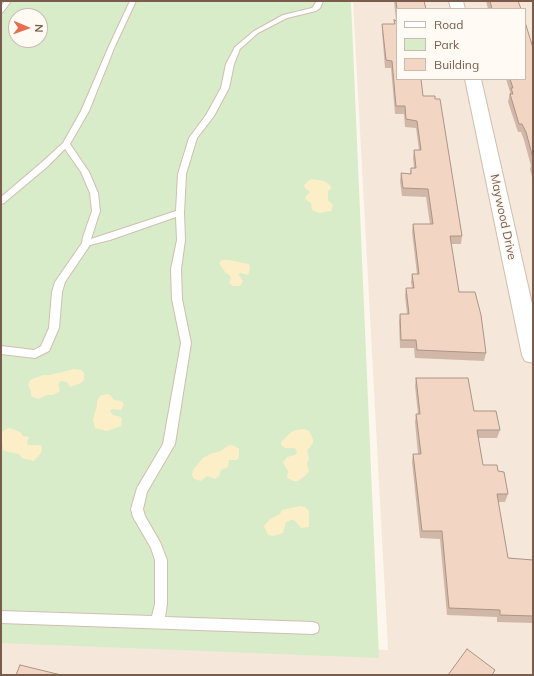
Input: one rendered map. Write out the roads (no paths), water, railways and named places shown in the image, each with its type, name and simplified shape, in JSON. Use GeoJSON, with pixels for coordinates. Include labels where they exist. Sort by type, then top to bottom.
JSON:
{"type":"FeatureCollection","features":[{"type":"Feature","properties":{"kind":"street","name":"Maywood Drive"},"geometry":{"type":"LineString","coordinates":[[473,80],[533,355]]}},
{"type":"Feature","properties":{"kind":"lane"},"geometry":{"type":"LineString","coordinates":[[1,11],[8,1]]}},
{"type":"Feature","properties":{"kind":"lane"},"geometry":{"type":"LineString","coordinates":[[1,200],[44,165],[66,144],[85,112],[118,32],[134,1]]}},
{"type":"Feature","properties":{"kind":"lane"},"geometry":{"type":"LineString","coordinates":[[157,623],[161,604],[161,560],[156,546],[139,518],[137,509],[141,491],[169,444],[186,343],[177,299],[176,269],[181,240],[180,213],[182,174],[194,138],[210,116],[225,88],[230,64],[237,48],[256,32],[288,15],[314,10],[319,6],[320,1]]}},
{"type":"Feature","properties":{"kind":"lane"},"geometry":{"type":"LineString","coordinates":[[66,144],[85,172],[94,193],[96,211],[87,237],[88,243]]}},
{"type":"Feature","properties":{"kind":"lane"},"geometry":{"type":"LineString","coordinates":[[1,350],[35,354],[45,348],[54,328],[57,292],[60,282],[88,243],[180,213]]}},
{"type":"Feature","properties":{"kind":"lane"},"geometry":{"type":"LineString","coordinates":[[1,617],[313,628]]}}]}
